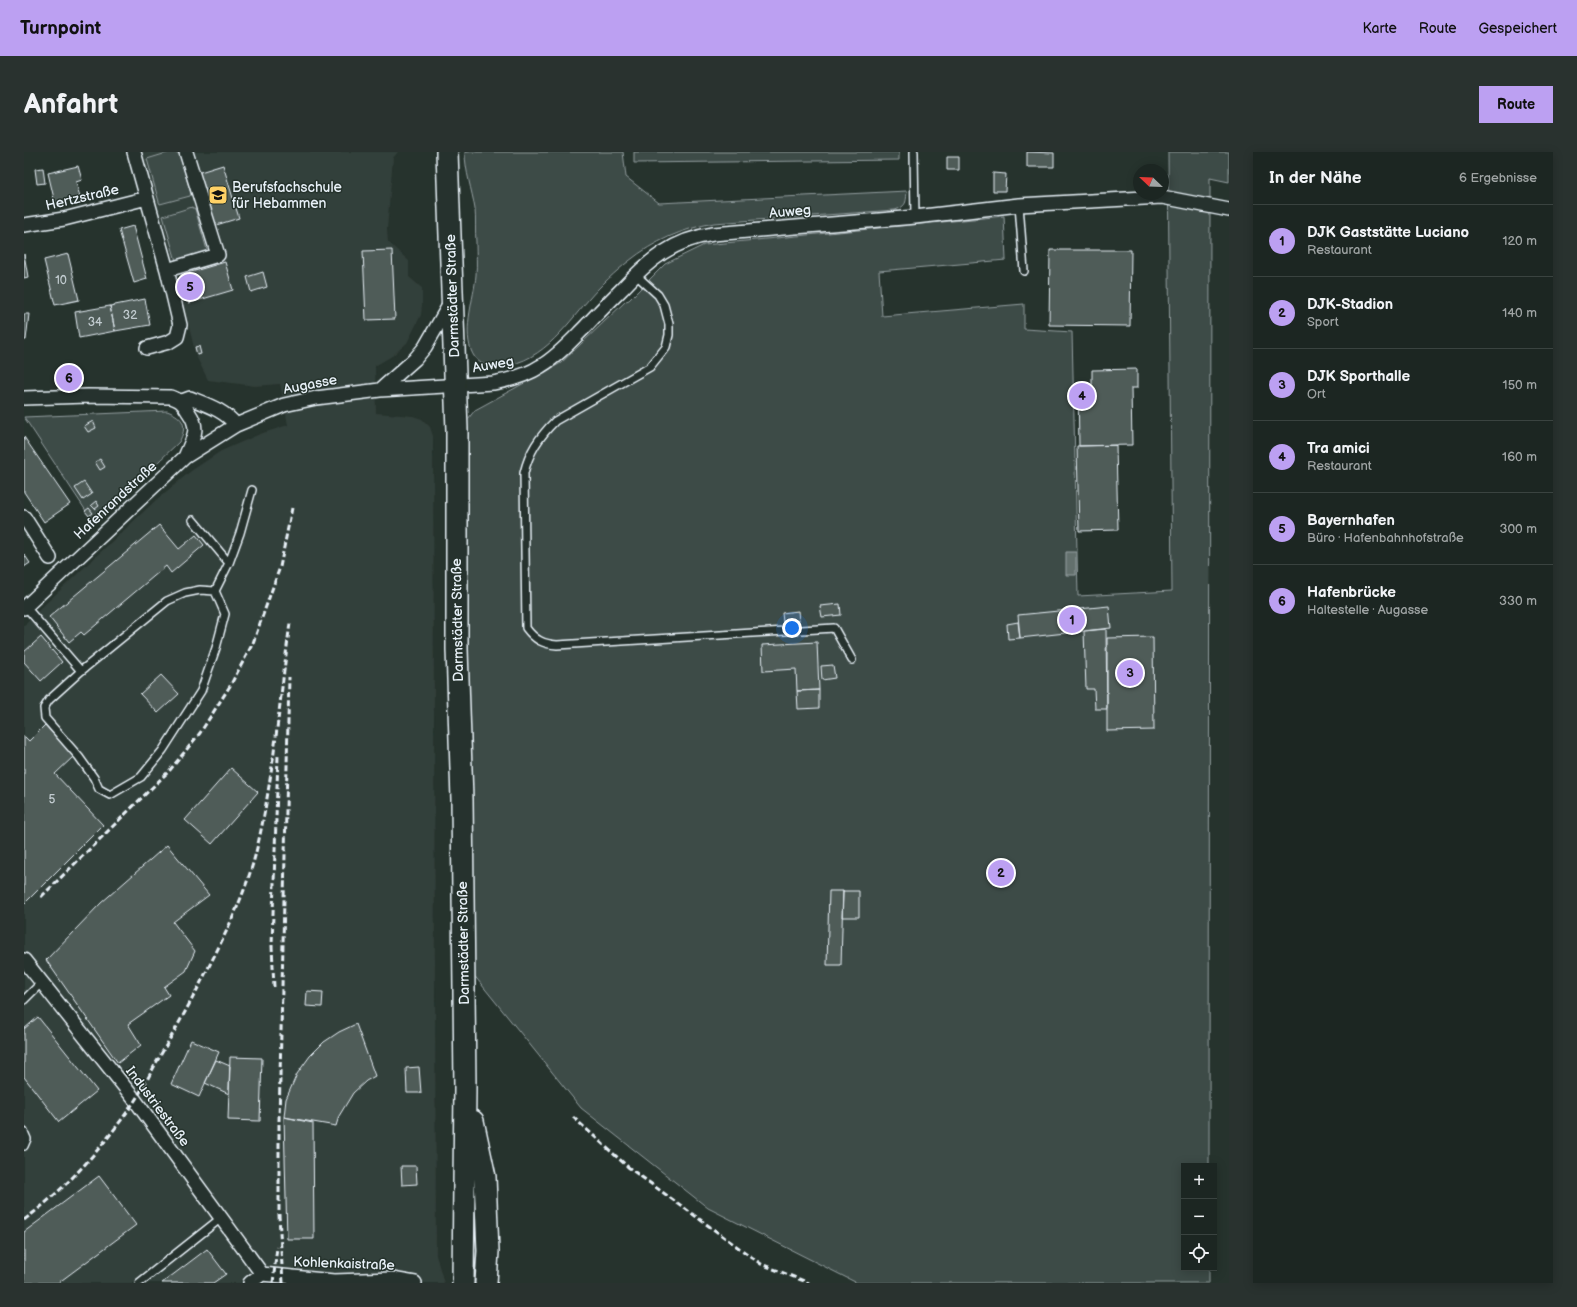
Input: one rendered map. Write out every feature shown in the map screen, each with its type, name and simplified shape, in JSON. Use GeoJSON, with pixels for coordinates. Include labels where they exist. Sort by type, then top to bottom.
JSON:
{"type":"FeatureCollection","features":[{"type":"Feature","properties":{"kind":"main road","name":"Darmstädter Straße"},"geometry":{"type":"LineString","coordinates":[[447,152],[456,386],[457,649],[462,799],[465,1087],[463,1283]]}},
{"type":"Feature","properties":{"kind":"main road","name":"Darmstädter Straße"},"geometry":{"type":"LineString","coordinates":[[465,1087],[485,1177],[488,1251],[486,1283]]}},
{"type":"Feature","properties":{"kind":"street"},"geometry":{"type":"LineString","coordinates":[[167,270],[218,255],[186,152]]}},
{"type":"Feature","properties":{"kind":"street"},"geometry":{"type":"LineString","coordinates":[[137,153],[147,198],[179,314],[180,325],[177,337],[169,342],[147,348]]}},
{"type":"Feature","properties":{"kind":"street","name":"Auweg"},"geometry":{"type":"LineString","coordinates":[[456,386],[510,380],[527,374],[541,366],[569,344],[635,274],[667,249],[683,241],[700,236],[915,217],[1019,205],[1162,197],[1229,210]]}},
{"type":"Feature","properties":{"kind":"street","name":"Hertzstraße"},"geometry":{"type":"LineString","coordinates":[[24,225],[64,219],[147,198]]}},
{"type":"Feature","properties":{"kind":"street"},"geometry":{"type":"LineString","coordinates":[[380,390],[409,364],[425,347],[452,299]]}},
{"type":"Feature","properties":{"kind":"street","name":"Augasse"},"geometry":{"type":"LineString","coordinates":[[236,425],[272,409],[290,403],[329,396],[367,391],[456,386]]}},
{"type":"Feature","properties":{"kind":"street"},"geometry":{"type":"LineString","coordinates":[[24,398],[88,396],[171,397],[182,401],[195,420],[196,426],[195,433],[185,457]]}},
{"type":"Feature","properties":{"kind":"street"},"geometry":{"type":"LineString","coordinates":[[182,401],[190,398],[212,407],[226,415],[236,425]]}},
{"type":"Feature","properties":{"kind":"street","name":"Hafenrandstraße"},"geometry":{"type":"LineString","coordinates":[[25,607],[185,457],[236,425]]}},
{"type":"Feature","properties":{"kind":"street"},"geometry":{"type":"LineString","coordinates":[[24,517],[50,558]]}},
{"type":"Feature","properties":{"kind":"street","name":"Industriestraße"},"geometry":{"type":"LineString","coordinates":[[24,960],[135,1100],[262,1274]]}},
{"type":"Feature","properties":{"kind":"street"},"geometry":{"type":"LineString","coordinates":[[250,1283],[262,1274]]}},
{"type":"Feature","properties":{"kind":"street","name":"Kohlenkaistraße"},"geometry":{"type":"LineString","coordinates":[[262,1274],[334,1281],[392,1279],[415,1283]]}},
{"type":"Feature","properties":{"kind":"lane"},"geometry":{"type":"LineString","coordinates":[[914,152],[915,217]]}},
{"type":"Feature","properties":{"kind":"lane"},"geometry":{"type":"LineString","coordinates":[[1019,205],[1024,271]]}},
{"type":"Feature","properties":{"kind":"lane"},"geometry":{"type":"LineString","coordinates":[[635,274],[658,295],[664,305],[669,324],[669,335],[666,347],[650,367],[555,421],[533,447],[524,473],[526,628],[532,636],[546,645],[834,628],[852,660]]}},
{"type":"Feature","properties":{"kind":"lane"},"geometry":{"type":"LineString","coordinates":[[215,591],[229,563],[240,533],[252,490]]}},
{"type":"Feature","properties":{"kind":"lane"},"geometry":{"type":"LineString","coordinates":[[193,520],[229,563]]}},
{"type":"Feature","properties":{"kind":"lane"},"geometry":{"type":"LineString","coordinates":[[200,590],[215,591],[225,614],[216,648],[201,690],[163,750],[141,777],[110,795],[99,789],[94,778],[79,757],[45,718],[44,708],[49,700],[81,671],[167,601],[185,593],[200,590]]}},
{"type":"Feature","properties":{"kind":"lane"},"geometry":{"type":"LineString","coordinates":[[25,607],[81,671]]}},
{"type":"Feature","properties":{"kind":"lane"},"geometry":{"type":"LineString","coordinates":[[24,1000],[42,982]]}},
{"type":"Feature","properties":{"kind":"lane"},"geometry":{"type":"LineString","coordinates":[[24,1132],[27,1138],[24,1146]]}},
{"type":"Feature","properties":{"kind":"lane"},"geometry":{"type":"LineString","coordinates":[[139,1283],[221,1218]]}},
{"type":"Feature","properties":{"kind":"shaded area"},"geometry":{"type":"Polygon","coordinates":[[[141,152],[398,152],[393,158],[387,229],[388,242],[409,261],[409,277],[422,288],[422,305],[421,315],[407,343],[392,356],[375,366],[376,413],[413,416],[422,419],[430,427],[433,436],[436,1255],[444,1283],[24,1283],[24,626],[41,608],[156,500],[191,471],[221,451],[260,434],[288,425],[280,384],[255,386],[208,380],[196,356],[168,241],[141,152]]]}},
{"type":"Feature","properties":{"kind":"shaded area"},"geometry":{"type":"Polygon","coordinates":[[[170,152],[179,153],[191,194],[190,196],[160,204],[147,159],[170,152]]]}},
{"type":"Feature","properties":{"kind":"shaded area"},"geometry":{"type":"Polygon","coordinates":[[[465,152],[623,152],[626,177],[659,203],[907,191],[904,205],[895,210],[714,223],[680,232],[648,247],[619,269],[593,294],[560,333],[537,353],[510,365],[490,366],[477,360],[471,350],[469,341],[469,322],[476,271],[475,209],[467,173],[465,152]]]}},
{"type":"Feature","properties":{"kind":"shaded area"},"geometry":{"type":"Polygon","coordinates":[[[634,152],[899,152],[899,160],[634,163],[634,152]]]}},
{"type":"Feature","properties":{"kind":"shaded area"},"geometry":{"type":"Polygon","coordinates":[[[1168,152],[1229,152],[1229,182],[1210,178],[1209,1163],[1181,1163],[1181,1271],[1209,1271],[1209,1283],[857,1283],[708,1208],[581,1108],[473,974],[464,428],[468,419],[475,410],[561,363],[626,301],[629,300],[665,264],[704,245],[1004,216],[1006,260],[879,271],[882,316],[1024,304],[1024,329],[1072,332],[1078,596],[1172,591],[1168,152]]]}},
{"type":"Feature","properties":{"kind":"shaded area"},"geometry":{"type":"Polygon","coordinates":[[[192,207],[195,209],[207,250],[206,252],[176,261],[163,216],[192,207]]]}},
{"type":"Feature","properties":{"kind":"shaded area"},"geometry":{"type":"Polygon","coordinates":[[[167,411],[173,413],[181,419],[183,423],[184,427],[179,442],[94,523],[24,417],[167,411]]]}},
{"type":"Feature","properties":{"kind":"shaded area"},"geometry":{"type":"Polygon","coordinates":[[[1066,552],[1076,552],[1076,575],[1066,575],[1066,552]]]}},
{"type":"Feature","properties":{"kind":"building"},"geometry":{"type":"Polygon","coordinates":[[[1027,152],[1054,153],[1054,167],[1027,167],[1027,152]]]}},
{"type":"Feature","properties":{"kind":"building"},"geometry":{"type":"Polygon","coordinates":[[[947,157],[959,157],[959,170],[947,170],[947,157]]]}},
{"type":"Feature","properties":{"kind":"building","name":"Berufsfachschule für Hebammen"},"geometry":{"type":"Polygon","coordinates":[[[223,165],[239,218],[213,226],[197,173],[223,165]]]}},
{"type":"Feature","properties":{"kind":"building"},"geometry":{"type":"Polygon","coordinates":[[[78,166],[82,180],[76,182],[80,197],[55,203],[48,173],[78,166]]]}},
{"type":"Feature","properties":{"kind":"building"},"geometry":{"type":"Polygon","coordinates":[[[43,168],[45,183],[37,184],[35,169],[43,168]]]}},
{"type":"Feature","properties":{"kind":"building"},"geometry":{"type":"Polygon","coordinates":[[[993,173],[1006,174],[1005,191],[993,191],[993,173]]]}},
{"type":"Feature","properties":{"kind":"building"},"geometry":{"type":"Polygon","coordinates":[[[133,226],[147,279],[134,283],[119,230],[133,226]]]}},
{"type":"Feature","properties":{"kind":"building"},"geometry":{"type":"Polygon","coordinates":[[[392,250],[395,319],[366,320],[363,251],[392,250]]]}},
{"type":"Feature","properties":{"kind":"building"},"geometry":{"type":"Polygon","coordinates":[[[1050,250],[1131,250],[1130,326],[1049,325],[1050,250]]]}},
{"type":"Feature","properties":{"kind":"building"},"geometry":{"type":"Polygon","coordinates":[[[24,254],[28,277],[24,278],[24,254]]]}},
{"type":"Feature","properties":{"kind":"building"},"geometry":{"type":"Polygon","coordinates":[[[68,254],[79,300],[55,305],[44,260],[68,254]]]}},
{"type":"Feature","properties":{"kind":"building"},"geometry":{"type":"Polygon","coordinates":[[[225,262],[233,290],[189,303],[181,275],[225,262]]]}},
{"type":"Feature","properties":{"kind":"building"},"geometry":{"type":"Polygon","coordinates":[[[263,272],[267,287],[251,292],[247,277],[263,272]]]}},
{"type":"Feature","properties":{"kind":"building"},"geometry":{"type":"Polygon","coordinates":[[[145,299],[150,325],[115,331],[110,306],[145,299]]]}},
{"type":"Feature","properties":{"kind":"building"},"geometry":{"type":"Polygon","coordinates":[[[110,306],[115,331],[79,338],[75,312],[110,306]]]}},
{"type":"Feature","properties":{"kind":"building"},"geometry":{"type":"Polygon","coordinates":[[[24,314],[29,314],[26,340],[24,340],[24,314]]]}},
{"type":"Feature","properties":{"kind":"building"},"geometry":{"type":"Polygon","coordinates":[[[199,346],[201,354],[197,355],[195,347],[199,346]]]}},
{"type":"Feature","properties":{"kind":"building"},"geometry":{"type":"Polygon","coordinates":[[[1137,369],[1137,388],[1131,388],[1132,445],[1079,446],[1078,385],[1092,385],[1092,370],[1137,369]]]}},
{"type":"Feature","properties":{"kind":"building"},"geometry":{"type":"Polygon","coordinates":[[[93,421],[96,428],[88,432],[84,426],[93,421]]]}},
{"type":"Feature","properties":{"kind":"building"},"geometry":{"type":"Polygon","coordinates":[[[24,437],[70,504],[44,522],[24,492],[24,437]]]}},
{"type":"Feature","properties":{"kind":"building"},"geometry":{"type":"Polygon","coordinates":[[[1116,445],[1118,530],[1079,531],[1077,446],[1116,445]]]}},
{"type":"Feature","properties":{"kind":"building"},"geometry":{"type":"Polygon","coordinates":[[[100,459],[105,467],[100,470],[95,462],[100,459]]]}},
{"type":"Feature","properties":{"kind":"building"},"geometry":{"type":"Polygon","coordinates":[[[84,482],[92,494],[83,500],[75,488],[84,482]]]}},
{"type":"Feature","properties":{"kind":"building"},"geometry":{"type":"Polygon","coordinates":[[[96,501],[99,506],[95,509],[91,505],[96,501]]]}},
{"type":"Feature","properties":{"kind":"building"},"geometry":{"type":"Polygon","coordinates":[[[89,508],[93,513],[89,516],[85,511],[89,508]]]}},
{"type":"Feature","properties":{"kind":"building"},"geometry":{"type":"Polygon","coordinates":[[[159,525],[179,549],[196,535],[204,545],[171,573],[166,566],[84,635],[81,632],[69,642],[49,617],[159,525]]]}},
{"type":"Feature","properties":{"kind":"building"},"geometry":{"type":"Polygon","coordinates":[[[24,554],[30,563],[24,567],[24,554]]]}},
{"type":"Feature","properties":{"kind":"building"},"geometry":{"type":"Polygon","coordinates":[[[840,604],[841,615],[822,617],[820,606],[840,604]]]}},
{"type":"Feature","properties":{"kind":"building"},"geometry":{"type":"Polygon","coordinates":[[[1109,606],[1111,628],[1020,638],[1018,615],[1109,606]]]}},
{"type":"Feature","properties":{"kind":"building"},"geometry":{"type":"Polygon","coordinates":[[[798,611],[799,621],[783,622],[782,613],[798,611]]]}},
{"type":"Feature","properties":{"kind":"building"},"geometry":{"type":"Polygon","coordinates":[[[1018,622],[1020,638],[1008,639],[1007,624],[1018,622]]]}},
{"type":"Feature","properties":{"kind":"building"},"geometry":{"type":"Polygon","coordinates":[[[1106,629],[1107,709],[1095,709],[1094,689],[1086,689],[1084,631],[1106,629]]]}},
{"type":"Feature","properties":{"kind":"building"},"geometry":{"type":"Polygon","coordinates":[[[41,637],[62,662],[41,681],[24,662],[24,652],[41,637]]]}},
{"type":"Feature","properties":{"kind":"building"},"geometry":{"type":"Polygon","coordinates":[[[1153,637],[1154,730],[1107,731],[1107,638],[1153,637]]]}},
{"type":"Feature","properties":{"kind":"building"},"geometry":{"type":"Polygon","coordinates":[[[817,642],[819,690],[797,691],[796,669],[763,671],[762,645],[817,642]]]}},
{"type":"Feature","properties":{"kind":"building"},"geometry":{"type":"Polygon","coordinates":[[[833,665],[835,678],[822,680],[821,666],[833,665]]]}},
{"type":"Feature","properties":{"kind":"building"},"geometry":{"type":"Polygon","coordinates":[[[161,675],[179,694],[158,713],[140,694],[161,675]]]}},
{"type":"Feature","properties":{"kind":"building"},"geometry":{"type":"Polygon","coordinates":[[[819,690],[819,708],[798,709],[797,691],[819,690]]]}},
{"type":"Feature","properties":{"kind":"building"},"geometry":{"type":"Polygon","coordinates":[[[45,725],[74,756],[55,774],[103,825],[24,904],[24,736],[29,741],[45,725]]]}},
{"type":"Feature","properties":{"kind":"building"},"geometry":{"type":"Polygon","coordinates":[[[231,768],[258,792],[212,844],[185,820],[231,768]]]}},
{"type":"Feature","properties":{"kind":"building"},"geometry":{"type":"Polygon","coordinates":[[[167,845],[209,895],[173,922],[195,951],[186,971],[164,987],[169,995],[128,1024],[141,1045],[118,1063],[46,960],[101,903],[167,845]]]}},
{"type":"Feature","properties":{"kind":"building"},"geometry":{"type":"Polygon","coordinates":[[[829,891],[843,891],[841,965],[827,965],[829,891]]]}},
{"type":"Feature","properties":{"kind":"building"},"geometry":{"type":"Polygon","coordinates":[[[843,891],[859,891],[859,917],[842,917],[843,891]]]}},
{"type":"Feature","properties":{"kind":"building"},"geometry":{"type":"Polygon","coordinates":[[[307,991],[323,992],[322,1007],[306,1006],[307,991]]]}},
{"type":"Feature","properties":{"kind":"building"},"geometry":{"type":"Polygon","coordinates":[[[38,1017],[97,1091],[59,1122],[24,1077],[24,1029],[38,1017]]]}},
{"type":"Feature","properties":{"kind":"building"},"geometry":{"type":"Polygon","coordinates":[[[356,1024],[375,1076],[366,1081],[353,1093],[339,1116],[336,1126],[284,1117],[286,1099],[297,1074],[310,1056],[324,1042],[339,1032],[356,1024]]]}},
{"type":"Feature","properties":{"kind":"building"},"geometry":{"type":"Polygon","coordinates":[[[191,1040],[219,1052],[199,1097],[171,1084],[191,1040]]]}},
{"type":"Feature","properties":{"kind":"building"},"geometry":{"type":"Polygon","coordinates":[[[230,1057],[262,1058],[260,1121],[228,1120],[230,1057]]]}},
{"type":"Feature","properties":{"kind":"building"},"geometry":{"type":"Polygon","coordinates":[[[216,1060],[230,1066],[229,1094],[205,1083],[216,1060]]]}},
{"type":"Feature","properties":{"kind":"building"},"geometry":{"type":"Polygon","coordinates":[[[419,1067],[421,1093],[407,1093],[406,1068],[419,1067]]]}},
{"type":"Feature","properties":{"kind":"building"},"geometry":{"type":"Polygon","coordinates":[[[284,1117],[313,1123],[314,1239],[287,1239],[284,1117]]]}},
{"type":"Feature","properties":{"kind":"building"},"geometry":{"type":"Polygon","coordinates":[[[401,1166],[416,1166],[417,1184],[402,1185],[401,1166]]]}},
{"type":"Feature","properties":{"kind":"building"},"geometry":{"type":"Polygon","coordinates":[[[99,1176],[136,1225],[58,1283],[24,1283],[24,1232],[99,1176]]]}},
{"type":"Feature","properties":{"kind":"building"},"geometry":{"type":"Polygon","coordinates":[[[207,1249],[226,1274],[213,1283],[162,1283],[207,1249]]]}},
{"type":"Feature","properties":{"kind":"railway"},"geometry":{"type":"LineString","coordinates":[[41,897],[170,770],[200,733],[230,686],[253,643],[280,567],[292,508]]}},
{"type":"Feature","properties":{"kind":"railway"},"geometry":{"type":"LineString","coordinates":[[24,1220],[40,1208],[84,1166],[134,1102],[195,994],[231,922],[250,873],[263,821],[273,760],[290,623]]}},
{"type":"Feature","properties":{"kind":"railway"},"geometry":{"type":"LineString","coordinates":[[283,1283],[279,1215],[279,1121],[289,677]]}},
{"type":"Feature","properties":{"kind":"railway"},"geometry":{"type":"LineString","coordinates":[[274,987],[272,946],[278,756]]}},
{"type":"Feature","properties":{"kind":"railway"},"geometry":{"type":"LineString","coordinates":[[573,1117],[628,1167],[761,1264],[809,1283]]}},
{"type":"Feature","properties":{"kind":"railway"},"geometry":{"type":"LineString","coordinates":[[273,1283],[277,1247]]}},
{"type":"Feature","properties":{"kind":"place","name":"Berufsfachschule für Hebammen"},"geometry":{"type":"Point","coordinates":[218,195]}},
{"type":"Feature","properties":{"kind":"place","name":"Bayernhafen"},"geometry":{"type":"Point","coordinates":[190,287]}},
{"type":"Feature","properties":{"kind":"place","name":"Hafenbrücke"},"geometry":{"type":"Point","coordinates":[69,378]}},
{"type":"Feature","properties":{"kind":"place","name":"Tra amici"},"geometry":{"type":"Point","coordinates":[1082,396]}},
{"type":"Feature","properties":{"kind":"place","name":"DJK Gaststätte Luciano"},"geometry":{"type":"Point","coordinates":[1072,620]}},
{"type":"Feature","properties":{"kind":"place","name":"DJK Sporthalle"},"geometry":{"type":"Point","coordinates":[1130,673]}},
{"type":"Feature","properties":{"kind":"place","name":"DJK-Stadion"},"geometry":{"type":"Point","coordinates":[1001,873]}}]}
